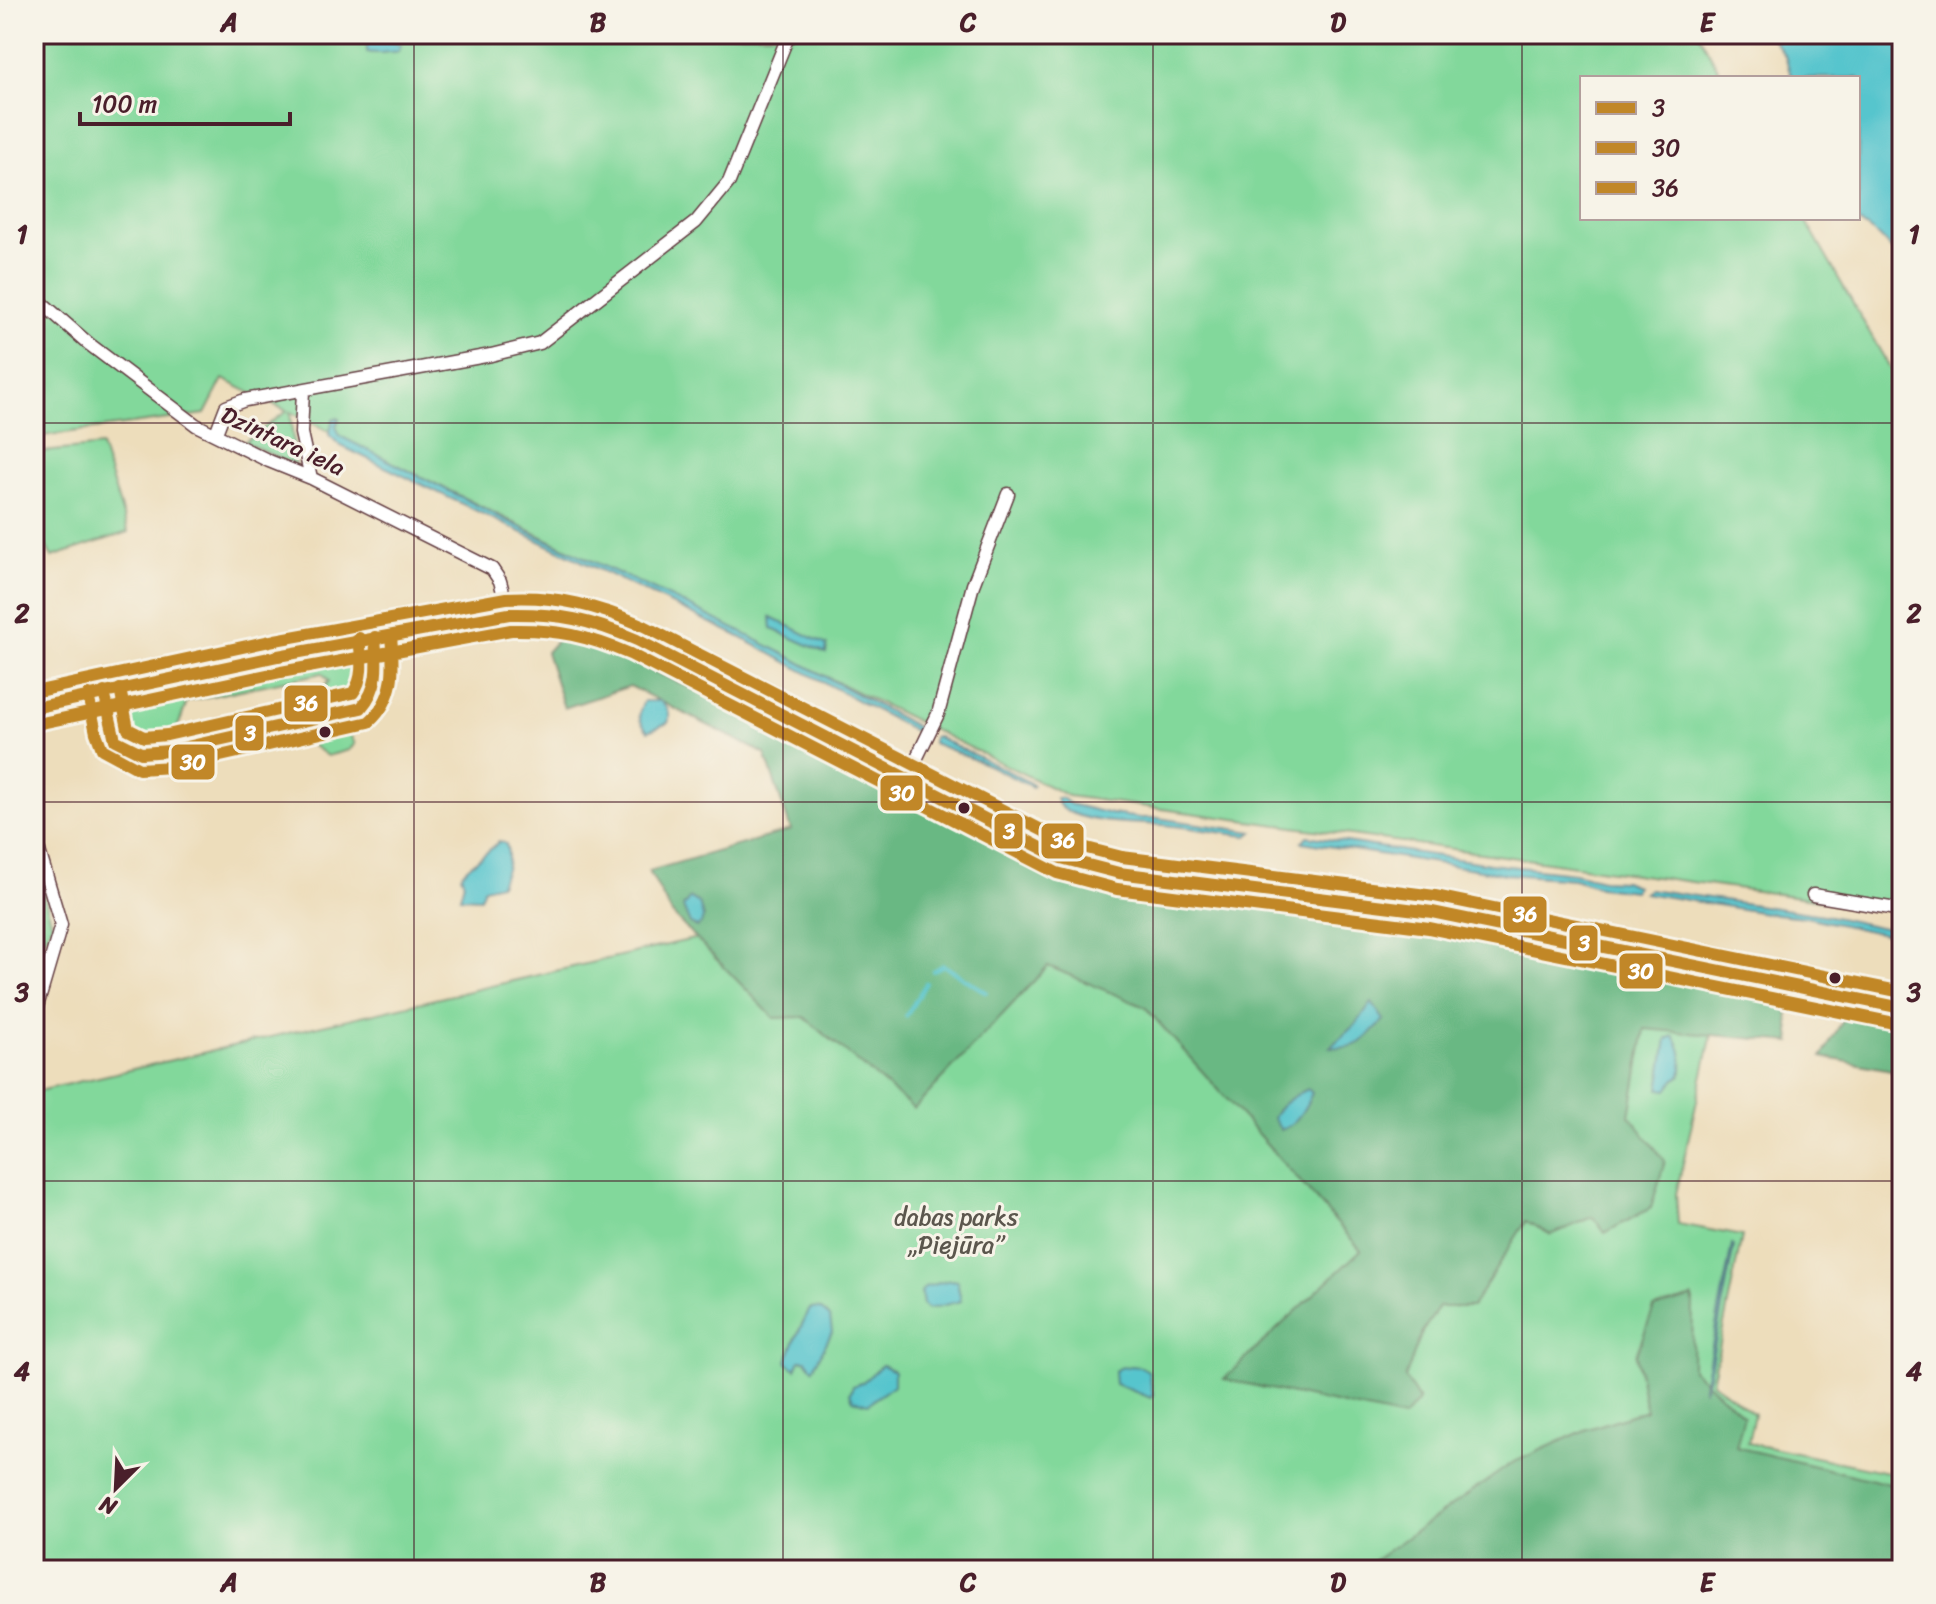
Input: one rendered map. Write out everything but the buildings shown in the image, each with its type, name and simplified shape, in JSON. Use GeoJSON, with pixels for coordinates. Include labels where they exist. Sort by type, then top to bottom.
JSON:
{"type":"FeatureCollection","features":[{"type":"Feature","properties":{"kind":"street"},"geometry":{"type":"LineString","coordinates":[[216,433],[226,407],[245,400],[491,355],[540,343],[696,222],[729,182],[789,34]]}},
{"type":"Feature","properties":{"kind":"street","name":"Dzintara iela"},"geometry":{"type":"LineString","coordinates":[[34,296],[149,391],[196,425],[311,478],[492,569],[500,581],[509,614]]}},
{"type":"Feature","properties":{"kind":"street"},"geometry":{"type":"LineString","coordinates":[[303,391],[301,433],[311,478]]}},
{"type":"Feature","properties":{"kind":"street"},"geometry":{"type":"LineString","coordinates":[[906,780],[938,714],[973,585],[1008,494]]}},
{"type":"Feature","properties":{"kind":"street"},"geometry":{"type":"LineString","coordinates":[[34,708],[291,653],[509,614],[544,613],[573,617],[600,624],[637,640],[1061,858],[1119,873],[1432,912],[1902,1008]]}},
{"type":"Feature","properties":{"kind":"street"},"geometry":{"type":"LineString","coordinates":[[34,834],[61,925],[34,1017]]}},
{"type":"Feature","properties":{"kind":"street"},"geometry":{"type":"LineString","coordinates":[[1813,895],[1902,910]]}},
{"type":"Feature","properties":{"kind":"green space"},"geometry":{"type":"Polygon","coordinates":[[[34,34],[1699,34],[1722,76],[1580,76],[1580,220],[1805,220],[1902,389],[1902,911],[1068,796],[290,412],[296,466],[244,442],[287,411],[223,379],[205,414],[34,437],[34,34]]]}},
{"type":"Feature","properties":{"kind":"green space"},"geometry":{"type":"Polygon","coordinates":[[[101,446],[128,532],[52,557],[40,535],[34,535],[34,459],[44,452],[101,446]]]}},
{"type":"Feature","properties":{"kind":"green space"},"geometry":{"type":"Polygon","coordinates":[[[565,631],[764,721],[1037,863],[1104,883],[1433,922],[1786,998],[1791,1042],[1645,1029],[1630,1116],[1665,1161],[1651,1208],[1605,1233],[1593,1217],[1551,1235],[1526,1221],[1472,1307],[1439,1307],[1422,1332],[1405,1378],[1419,1400],[1403,1418],[1224,1379],[1361,1250],[1145,1007],[1048,966],[914,1109],[804,1017],[774,1018],[672,914],[649,871],[791,830],[765,754],[630,686],[564,708],[546,652],[565,631]]]}},
{"type":"Feature","properties":{"kind":"green space"},"geometry":{"type":"Polygon","coordinates":[[[349,654],[367,664],[369,677],[363,691],[348,698],[314,704],[312,701],[329,681],[322,673],[187,701],[174,732],[156,745],[139,742],[121,724],[119,715],[134,698],[349,654]]]}},
{"type":"Feature","properties":{"kind":"green space"},"geometry":{"type":"Polygon","coordinates":[[[338,729],[349,733],[355,744],[349,750],[327,756],[299,736],[307,734],[309,738],[319,736],[319,732],[338,729]]]}},
{"type":"Feature","properties":{"kind":"green space"},"geometry":{"type":"Polygon","coordinates":[[[34,859],[52,924],[46,937],[35,943],[34,859]]]}},
{"type":"Feature","properties":{"kind":"green space","name":"dabas parks „Piejūra”"},"geometry":{"type":"Polygon","coordinates":[[[853,902],[1720,998],[1676,1194],[1678,1224],[1742,1236],[1712,1382],[1754,1414],[1748,1443],[1902,1475],[1902,1570],[34,1570],[34,1092],[853,902]]]}},
{"type":"Feature","properties":{"kind":"green space"},"geometry":{"type":"Polygon","coordinates":[[[1845,1016],[1902,1022],[1902,1072],[1822,1057],[1845,1016]]]}},
{"type":"Feature","properties":{"kind":"green space"},"geometry":{"type":"Polygon","coordinates":[[[1693,1297],[1692,1369],[1744,1416],[1736,1447],[1902,1487],[1902,1570],[1361,1570],[1512,1463],[1585,1430],[1646,1410],[1636,1355],[1654,1308],[1693,1297]]]}},
{"type":"Feature","properties":{"kind":"water"},"geometry":{"type":"Polygon","coordinates":[[[356,34],[373,34],[401,45],[398,52],[367,52],[367,44],[356,34]]]}},
{"type":"Feature","properties":{"kind":"water"},"geometry":{"type":"Polygon","coordinates":[[[1769,34],[1902,34],[1902,261],[1880,237],[1856,220],[1860,220],[1860,76],[1791,76],[1785,56],[1769,34]]]}},
{"type":"Feature","properties":{"kind":"water"},"geometry":{"type":"Polygon","coordinates":[[[337,418],[340,436],[532,533],[790,657],[921,732],[738,636],[341,446],[329,435],[333,419],[337,418]]]}},
{"type":"Feature","properties":{"kind":"water"},"geometry":{"type":"Polygon","coordinates":[[[771,617],[827,645],[826,653],[772,629],[771,617]]]}},
{"type":"Feature","properties":{"kind":"water"},"geometry":{"type":"Polygon","coordinates":[[[644,701],[660,701],[668,711],[668,723],[648,731],[640,717],[644,701]]]}},
{"type":"Feature","properties":{"kind":"water"},"geometry":{"type":"Polygon","coordinates":[[[936,736],[1009,771],[1032,787],[933,743],[936,736]]]}},
{"type":"Feature","properties":{"kind":"water"},"geometry":{"type":"Polygon","coordinates":[[[1056,798],[1111,814],[1253,832],[1248,836],[1092,819],[1065,810],[1056,798]]]}},
{"type":"Feature","properties":{"kind":"water"},"geometry":{"type":"Polygon","coordinates":[[[1307,836],[1490,864],[1574,873],[1602,880],[1624,881],[1636,886],[1634,891],[1599,887],[1574,879],[1506,874],[1302,842],[1307,836]]]}},
{"type":"Feature","properties":{"kind":"water"},"geometry":{"type":"Polygon","coordinates":[[[499,841],[506,844],[508,855],[500,884],[484,888],[480,898],[460,897],[464,882],[461,875],[499,841]]]}},
{"type":"Feature","properties":{"kind":"water"},"geometry":{"type":"Polygon","coordinates":[[[1649,889],[1829,916],[1902,932],[1902,938],[1806,917],[1644,893],[1649,889]]]}},
{"type":"Feature","properties":{"kind":"water"},"geometry":{"type":"Polygon","coordinates":[[[690,898],[699,903],[703,917],[697,927],[690,924],[683,907],[690,898]]]}},
{"type":"Feature","properties":{"kind":"water"},"geometry":{"type":"Polygon","coordinates":[[[1372,1003],[1384,1020],[1355,1045],[1330,1047],[1357,1023],[1372,1003]]]}},
{"type":"Feature","properties":{"kind":"water"},"geometry":{"type":"Polygon","coordinates":[[[1674,1036],[1682,1055],[1681,1076],[1667,1090],[1659,1089],[1667,1039],[1674,1036]]]}},
{"type":"Feature","properties":{"kind":"water"},"geometry":{"type":"Polygon","coordinates":[[[1308,1089],[1312,1093],[1303,1110],[1292,1124],[1281,1130],[1273,1118],[1279,1108],[1308,1089]]]}},
{"type":"Feature","properties":{"kind":"water"},"geometry":{"type":"Polygon","coordinates":[[[1732,1245],[1708,1379],[1703,1391],[1732,1245]]]}},
{"type":"Feature","properties":{"kind":"water"},"geometry":{"type":"Polygon","coordinates":[[[957,1281],[961,1301],[928,1309],[923,1305],[921,1292],[925,1287],[957,1281]]]}},
{"type":"Feature","properties":{"kind":"water"},"geometry":{"type":"Polygon","coordinates":[[[811,1308],[820,1309],[830,1317],[832,1332],[813,1369],[806,1360],[800,1360],[796,1369],[787,1363],[811,1308]]]}},
{"type":"Feature","properties":{"kind":"water"},"geometry":{"type":"Polygon","coordinates":[[[882,1365],[894,1371],[894,1385],[868,1404],[853,1400],[850,1393],[853,1386],[863,1382],[882,1365]]]}},
{"type":"Feature","properties":{"kind":"water"},"geometry":{"type":"Polygon","coordinates":[[[1131,1366],[1148,1371],[1153,1394],[1151,1398],[1115,1384],[1114,1372],[1131,1366]]]}},
{"type":"Feature","properties":{"kind":"waterway"},"geometry":{"type":"LineString","coordinates":[[933,971],[943,965],[986,992]]}},
{"type":"Feature","properties":{"kind":"waterway"},"geometry":{"type":"LineString","coordinates":[[906,1016],[926,983]]}},
{"type":"Feature","properties":{"kind":"transit line","name":"36"},"geometry":{"type":"LineString","coordinates":[[34,692],[275,640],[506,598],[560,600],[594,608],[644,626],[1067,843],[1122,857],[1435,896],[1902,992]]}},
{"type":"Feature","properties":{"kind":"transit line","name":"3"},"geometry":{"type":"LineString","coordinates":[[34,708],[278,656],[509,614],[559,617],[605,627],[637,640],[1061,858],[1119,873],[1432,912],[1902,1008]]}},
{"type":"Feature","properties":{"kind":"transit line","name":"30"},"geometry":{"type":"LineString","coordinates":[[37,724],[281,672],[511,630],[558,632],[586,638],[630,654],[1057,873],[1117,889],[1429,928],[1899,1024]]}},
{"type":"Feature","properties":{"kind":"transit line","name":"30"},"geometry":{"type":"LineString","coordinates":[[88,695],[102,749],[139,769],[172,767],[369,722],[389,693],[393,660],[391,636]]}},
{"type":"Feature","properties":{"kind":"transit line","name":"3"},"geometry":{"type":"LineString","coordinates":[[104,692],[115,740],[141,753],[169,751],[361,708],[374,683],[375,637]]}},
{"type":"Feature","properties":{"kind":"transit line","name":"36"},"geometry":{"type":"LineString","coordinates":[[120,689],[128,729],[144,737],[167,735],[353,693],[361,674],[359,638]]}}]}
